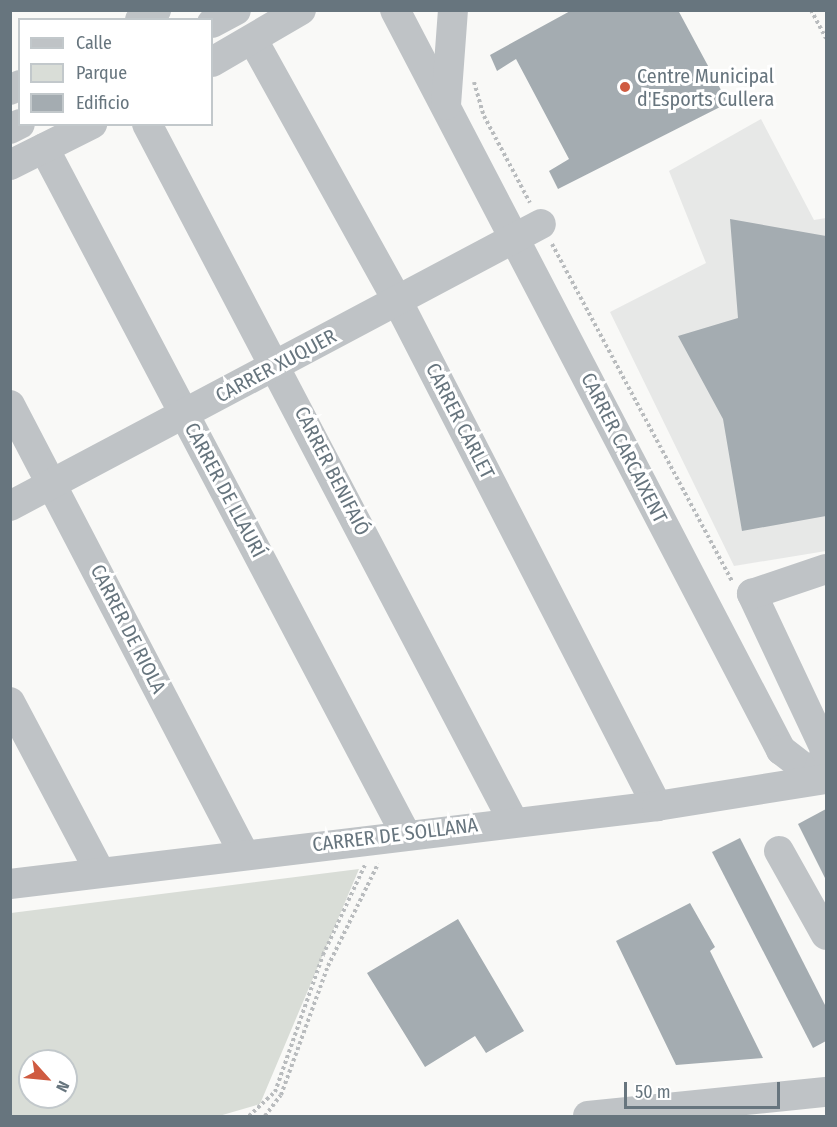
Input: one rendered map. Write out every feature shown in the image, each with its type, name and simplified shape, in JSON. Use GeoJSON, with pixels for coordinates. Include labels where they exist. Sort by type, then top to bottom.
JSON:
{"type":"FeatureCollection","features":[{"type":"Feature","properties":{"kind":"street"},"geometry":{"type":"LineString","coordinates":[[143,18],[156,10]]}},
{"type":"Feature","properties":{"kind":"street"},"geometry":{"type":"LineString","coordinates":[[213,22],[236,10]]}},
{"type":"Feature","properties":{"kind":"street"},"geometry":{"type":"LineString","coordinates":[[213,61],[301,10]]}},
{"type":"Feature","properties":{"kind":"street","name":"CARRER CARCAIXENT"},"geometry":{"type":"LineString","coordinates":[[395,10],[781,750],[823,775]]}},
{"type":"Feature","properties":{"kind":"street"},"geometry":{"type":"LineString","coordinates":[[446,108],[453,10]]}},
{"type":"Feature","properties":{"kind":"street","name":"CARRER CARLET"},"geometry":{"type":"LineString","coordinates":[[253,40],[398,302],[657,806]]}},
{"type":"Feature","properties":{"kind":"street"},"geometry":{"type":"LineString","coordinates":[[10,165],[88,126]]}},
{"type":"Feature","properties":{"kind":"street","name":"CARRER BENIFAIÓ"},"geometry":{"type":"LineString","coordinates":[[148,126],[277,365],[513,820]]}},
{"type":"Feature","properties":{"kind":"street","name":"CARRER DE LLAURÍ"},"geometry":{"type":"LineString","coordinates":[[44,148],[185,414],[388,842]]}},
{"type":"Feature","properties":{"kind":"street","name":"CARRER XUQUER"},"geometry":{"type":"LineString","coordinates":[[10,506],[398,302],[541,224]]}},
{"type":"Feature","properties":{"kind":"street","name":"CARRER DE RIOLA"},"geometry":{"type":"LineString","coordinates":[[10,405],[54,483],[244,854]]}},
{"type":"Feature","properties":{"kind":"street"},"geometry":{"type":"LineString","coordinates":[[823,775],[826,751],[752,594],[826,569]]}},
{"type":"Feature","properties":{"kind":"street"},"geometry":{"type":"LineString","coordinates":[[10,702],[100,872]]}},
{"type":"Feature","properties":{"kind":"street","name":"CARRER DE SOLLANA"},"geometry":{"type":"LineString","coordinates":[[10,884],[244,854],[388,842],[513,820],[657,806],[823,775]]}},
{"type":"Feature","properties":{"kind":"street"},"geometry":{"type":"LineString","coordinates":[[779,851],[826,935]]}},
{"type":"Feature","properties":{"kind":"street"},"geometry":{"type":"LineString","coordinates":[[588,1116],[826,1092]]}},
{"type":"Feature","properties":{"kind":"path"},"geometry":{"type":"LineString","coordinates":[[812,10],[826,38]]}},
{"type":"Feature","properties":{"kind":"path"},"geometry":{"type":"LineString","coordinates":[[472,76],[484,116],[733,584]]}},
{"type":"Feature","properties":{"kind":"path"},"geometry":{"type":"LineString","coordinates":[[249,1116],[274,1092],[323,955],[388,842]]}},
{"type":"Feature","properties":{"kind":"path"},"geometry":{"type":"LineString","coordinates":[[265,1116],[281,1095],[328,966],[388,842]]}},
{"type":"Feature","properties":{"kind":"shaded area"},"geometry":{"type":"Polygon","coordinates":[[[761,119],[814,220],[826,218],[826,551],[734,566],[610,312],[706,263],[669,171],[761,119]]]}},
{"type":"Feature","properties":{"kind":"green space"},"geometry":{"type":"Polygon","coordinates":[[[359,869],[260,1104],[219,1116],[11,1116],[11,913],[359,869]]]}},
{"type":"Feature","properties":{"kind":"building","name":"Centre Municipal d'Esports Cullera"},"geometry":{"type":"Polygon","coordinates":[[[572,10],[678,10],[728,103],[558,189],[549,171],[569,159],[516,59],[497,71],[490,55],[572,10]]]}},
{"type":"Feature","properties":{"kind":"building"},"geometry":{"type":"Polygon","coordinates":[[[730,219],[826,236],[826,516],[742,531],[723,419],[678,336],[738,318],[730,219]]]}},
{"type":"Feature","properties":{"kind":"building"},"geometry":{"type":"Polygon","coordinates":[[[826,809],[826,880],[798,824],[826,809]]]}},
{"type":"Feature","properties":{"kind":"building"},"geometry":{"type":"Polygon","coordinates":[[[740,838],[826,1007],[826,1041],[813,1048],[712,852],[740,838]]]}},
{"type":"Feature","properties":{"kind":"building"},"geometry":{"type":"Polygon","coordinates":[[[690,903],[715,947],[710,951],[763,1058],[676,1065],[616,941],[690,903]]]}},
{"type":"Feature","properties":{"kind":"building"},"geometry":{"type":"Polygon","coordinates":[[[458,919],[524,1031],[486,1053],[475,1036],[425,1067],[367,973],[458,919]]]}},
{"type":"Feature","properties":{"kind":"place","name":"Centre Municipal d'Esports Cullera"},"geometry":{"type":"Point","coordinates":[625,87]}}]}
